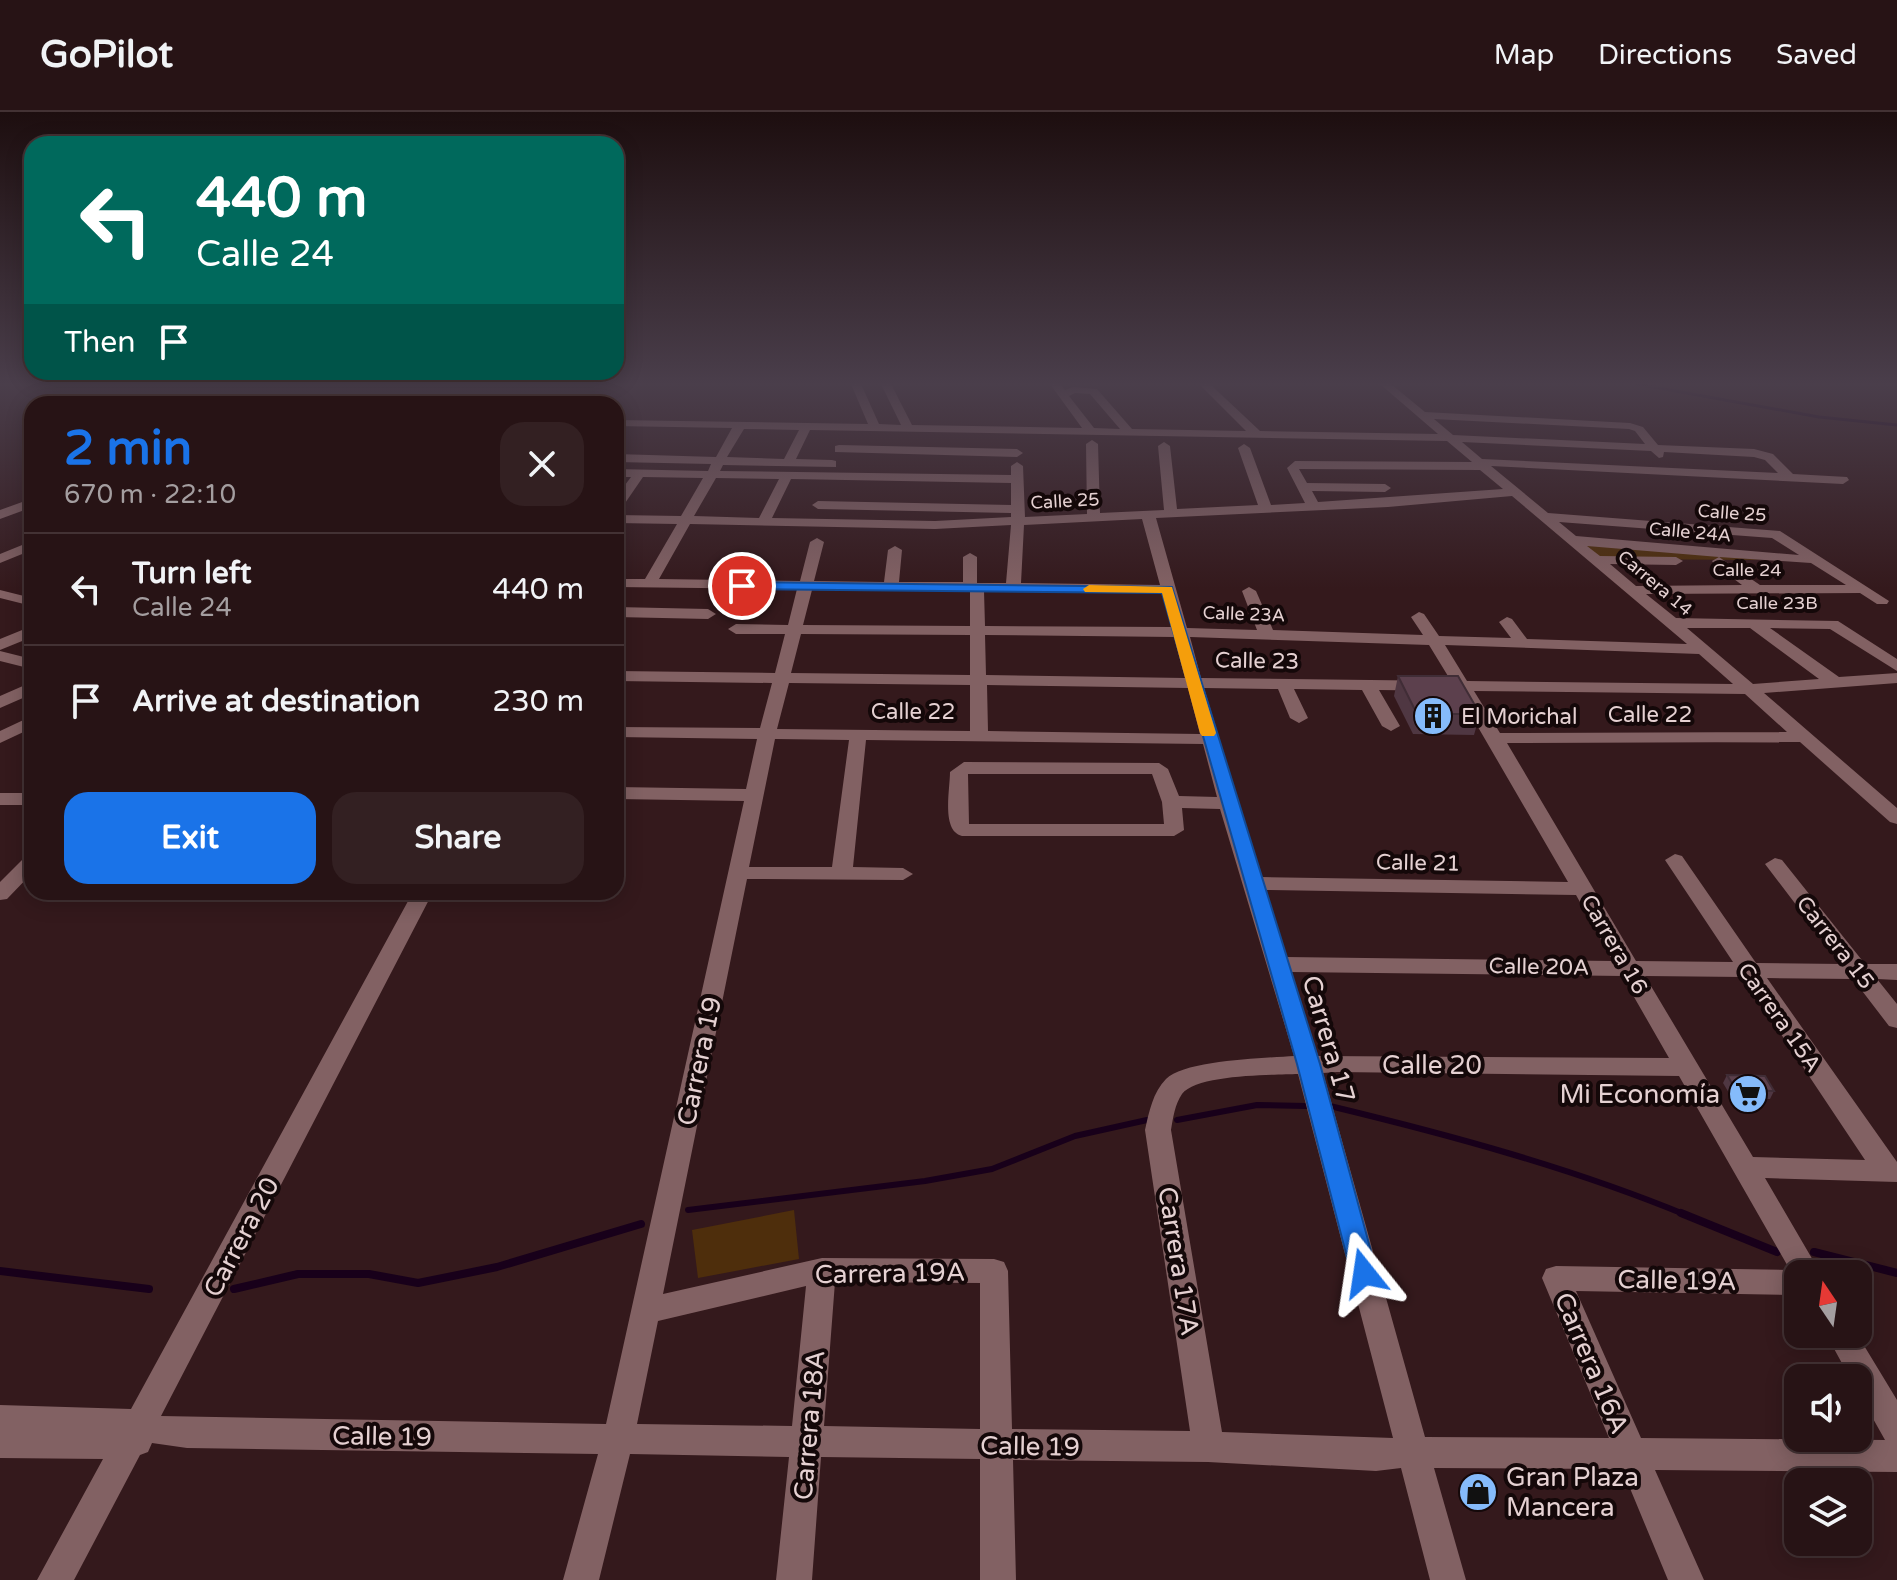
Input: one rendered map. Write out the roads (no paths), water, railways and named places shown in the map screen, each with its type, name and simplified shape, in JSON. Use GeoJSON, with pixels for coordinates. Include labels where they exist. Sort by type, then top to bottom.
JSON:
{"type":"FeatureCollection","features":[{"type":"Feature","properties":{"kind":"street"},"geometry":{"type":"LineString","coordinates":[[649,459],[653,453]]}},
{"type":"Feature","properties":{"kind":"street"},"geometry":{"type":"LineString","coordinates":[[649,584],[725,453]]}},
{"type":"Feature","properties":{"kind":"street"},"geometry":{"type":"LineString","coordinates":[[789,462],[793,453]]}},
{"type":"Feature","properties":{"kind":"street"},"geometry":{"type":"LineString","coordinates":[[810,523],[838,453]]}},
{"type":"Feature","properties":{"kind":"street"},"geometry":{"type":"LineString","coordinates":[[1013,588],[1018,515],[1017,453]]}},
{"type":"Feature","properties":{"kind":"street"},"geometry":{"type":"LineString","coordinates":[[1092,453],[1094,518]]}},
{"type":"Feature","properties":{"kind":"street"},"geometry":{"type":"LineString","coordinates":[[1159,514],[1164,453]]}},
{"type":"Feature","properties":{"kind":"street"},"geometry":{"type":"LineString","coordinates":[[1246,453],[1266,509]]}},
{"type":"Feature","properties":{"kind":"street"},"geometry":{"type":"LineString","coordinates":[[1331,453],[1843,480]]}},
{"type":"Feature","properties":{"kind":"street","name":"Carrera 14"},"geometry":{"type":"LineString","coordinates":[[1467,453],[1703,649],[1897,818]]}},
{"type":"Feature","properties":{"kind":"street"},"geometry":{"type":"LineString","coordinates":[[1658,453],[1673,471]]}},
{"type":"Feature","properties":{"kind":"street"},"geometry":{"type":"LineString","coordinates":[[1734,453],[1769,457],[1789,477]]}},
{"type":"Feature","properties":{"kind":"street"},"geometry":{"type":"LineString","coordinates":[[624,458],[789,462],[831,470],[1017,479]]}},
{"type":"Feature","properties":{"kind":"street"},"geometry":{"type":"LineString","coordinates":[[1314,507],[1293,468],[1295,465],[1476,460]]}},
{"type":"Feature","properties":{"kind":"street"},"geometry":{"type":"LineString","coordinates":[[624,473],[786,477],[831,470]]}},
{"type":"Feature","properties":{"kind":"street"},"geometry":{"type":"LineString","coordinates":[[624,495],[639,474]]}},
{"type":"Feature","properties":{"kind":"street"},"geometry":{"type":"LineString","coordinates":[[763,522],[786,477]]}},
{"type":"Feature","properties":{"kind":"street"},"geometry":{"type":"LineString","coordinates":[[1303,487],[1385,488]]}},
{"type":"Feature","properties":{"kind":"street","name":"Calle 25"},"geometry":{"type":"LineString","coordinates":[[624,519],[935,525],[1018,515],[1094,518],[1314,507],[1514,492]]}},
{"type":"Feature","properties":{"kind":"street"},"geometry":{"type":"LineString","coordinates":[[0,515],[24,505]]}},
{"type":"Feature","properties":{"kind":"street"},"geometry":{"type":"LineString","coordinates":[[818,505],[1018,515]]}},
{"type":"Feature","properties":{"kind":"street","name":"Carrera 17"},"geometry":{"type":"LineString","coordinates":[[1159,514],[1167,589],[1228,803],[1308,1064],[1448,1580]]}},
{"type":"Feature","properties":{"kind":"street","name":"Calle 25"},"geometry":{"type":"LineString","coordinates":[[1543,517],[1775,534],[1811,560]]}},
{"type":"Feature","properties":{"kind":"street","name":"Calle 24A"},"geometry":{"type":"LineString","coordinates":[[1571,540],[1811,560]]}},
{"type":"Feature","properties":{"kind":"street","name":"Carrera 19"},"geometry":{"type":"LineString","coordinates":[[581,1580],[618,1440],[647,1311],[767,735],[817,542]]}},
{"type":"Feature","properties":{"kind":"street"},"geometry":{"type":"LineString","coordinates":[[0,559],[24,550]]}},
{"type":"Feature","properties":{"kind":"street"},"geometry":{"type":"LineString","coordinates":[[891,588],[895,550]]}},
{"type":"Feature","properties":{"kind":"street"},"geometry":{"type":"LineString","coordinates":[[970,557],[978,631],[979,736]]}},
{"type":"Feature","properties":{"kind":"street","name":"Calle 24"},"geometry":{"type":"LineString","coordinates":[[1596,560],[1811,560]]}},
{"type":"Feature","properties":{"kind":"street"},"geometry":{"type":"LineString","coordinates":[[1811,560],[1882,601]]}},
{"type":"Feature","properties":{"kind":"street"},"geometry":{"type":"LineString","coordinates":[[1719,561],[1756,589]]}},
{"type":"Feature","properties":{"kind":"street"},"geometry":{"type":"LineString","coordinates":[[624,583],[1167,589]]}},
{"type":"Feature","properties":{"kind":"street","name":"Calle 24"},"geometry":{"type":"LineString","coordinates":[[1632,590],[1863,589]]}},
{"type":"Feature","properties":{"kind":"street"},"geometry":{"type":"LineString","coordinates":[[1249,591],[1267,635]]}},
{"type":"Feature","properties":{"kind":"street"},"geometry":{"type":"LineString","coordinates":[[0,594],[24,600]]}},
{"type":"Feature","properties":{"kind":"street"},"geometry":{"type":"LineString","coordinates":[[624,612],[708,614]]}},
{"type":"Feature","properties":{"kind":"street","name":"Carrera 16"},"geometry":{"type":"LineString","coordinates":[[1419,617],[1495,738],[1799,1260]]}},
{"type":"Feature","properties":{"kind":"street"},"geometry":{"type":"LineString","coordinates":[[1507,622],[1522,643]]}},
{"type":"Feature","properties":{"kind":"street","name":"Calle 23B"},"geometry":{"type":"LineString","coordinates":[[1672,623],[1833,624],[1897,666]]}},
{"type":"Feature","properties":{"kind":"street"},"geometry":{"type":"LineString","coordinates":[[1753,623],[1836,683]]}},
{"type":"Feature","properties":{"kind":"street","name":"Calle 23A"},"geometry":{"type":"LineString","coordinates":[[736,629],[1180,632],[1703,649]]}},
{"type":"Feature","properties":{"kind":"street"},"geometry":{"type":"LineString","coordinates":[[0,645],[24,634]]}},
{"type":"Feature","properties":{"kind":"street"},"geometry":{"type":"LineString","coordinates":[[0,656],[24,662]]}},
{"type":"Feature","properties":{"kind":"street","name":"Calle 23"},"geometry":{"type":"LineString","coordinates":[[624,676],[1749,689],[1897,678]]}},
{"type":"Feature","properties":{"kind":"street"},"geometry":{"type":"LineString","coordinates":[[1283,682],[1299,718]]}},
{"type":"Feature","properties":{"kind":"street"},"geometry":{"type":"LineString","coordinates":[[1367,683],[1391,726]]}},
{"type":"Feature","properties":{"kind":"street"},"geometry":{"type":"LineString","coordinates":[[0,703],[24,691]]}},
{"type":"Feature","properties":{"kind":"street"},"geometry":{"type":"LineString","coordinates":[[0,738],[24,725]]}},
{"type":"Feature","properties":{"kind":"street","name":"Calle 22"},"geometry":{"type":"LineString","coordinates":[[624,732],[1210,739]]}},
{"type":"Feature","properties":{"kind":"street"},"geometry":{"type":"LineString","coordinates":[[842,873],[858,735]]}},
{"type":"Feature","properties":{"kind":"street","name":"Calle 22"},"geometry":{"type":"LineString","coordinates":[[1495,738],[1805,737]]}},
{"type":"Feature","properties":{"kind":"street"},"geometry":{"type":"LineString","coordinates":[[971,767],[1159,769],[1172,802],[1174,830],[968,832],[959,827],[959,772],[971,767]]}},
{"type":"Feature","properties":{"kind":"street"},"geometry":{"type":"LineString","coordinates":[[624,793],[755,795]]}},
{"type":"Feature","properties":{"kind":"street"},"geometry":{"type":"LineString","coordinates":[[0,799],[24,799]]}},
{"type":"Feature","properties":{"kind":"street"},"geometry":{"type":"LineString","coordinates":[[1172,802],[1228,803]]}},
{"type":"Feature","properties":{"kind":"street","name":"Carrera 15A"},"geometry":{"type":"LineString","coordinates":[[1675,860],[1747,970],[1892,1172]]}},
{"type":"Feature","properties":{"kind":"street","name":"Carrera 15"},"geometry":{"type":"LineString","coordinates":[[1775,864],[1897,1020]]}},
{"type":"Feature","properties":{"kind":"street"},"geometry":{"type":"LineString","coordinates":[[0,894],[24,869]]}},
{"type":"Feature","properties":{"kind":"street"},"geometry":{"type":"LineString","coordinates":[[738,873],[903,874]]}},
{"type":"Feature","properties":{"kind":"street","name":"Calle 21"},"geometry":{"type":"LineString","coordinates":[[1254,883],[1582,889]]}},
{"type":"Feature","properties":{"kind":"street","name":"Carrera 20"},"geometry":{"type":"LineString","coordinates":[[55,1580],[144,1433],[419,900]]}},
{"type":"Feature","properties":{"kind":"street","name":"Calle 20A"},"geometry":{"type":"LineString","coordinates":[[1277,964],[1897,972]]}},
{"type":"Feature","properties":{"kind":"street","name":"Calle 20"},"geometry":{"type":"LineString","coordinates":[[1181,1080],[1224,1068],[1308,1064],[1686,1067]]}},
{"type":"Feature","properties":{"kind":"street","name":"Carrera 17A"},"geometry":{"type":"LineString","coordinates":[[1181,1080],[1165,1102],[1158,1130],[1208,1447]]}},
{"type":"Feature","properties":{"kind":"street"},"geometry":{"type":"LineString","coordinates":[[1745,1167],[1892,1172]]}},
{"type":"Feature","properties":{"kind":"street","name":"Carrera 19A"},"geometry":{"type":"LineString","coordinates":[[647,1311],[822,1270],[994,1271],[996,1446]]}},
{"type":"Feature","properties":{"kind":"street","name":"Carrera 18A"},"geometry":{"type":"LineString","coordinates":[[794,1580],[822,1270]]}},
{"type":"Feature","properties":{"kind":"street","name":"Calle 19A"},"geometry":{"type":"LineString","coordinates":[[1556,1278],[1784,1283]]}},
{"type":"Feature","properties":{"kind":"street","name":"Carrera 16A"},"geometry":{"type":"LineString","coordinates":[[1556,1278],[1686,1580]]}},
{"type":"Feature","properties":{"kind":"street"},"geometry":{"type":"LineString","coordinates":[[1849,1348],[1897,1430]]}},
{"type":"Feature","properties":{"kind":"street","name":"Calle 19"},"geometry":{"type":"LineString","coordinates":[[0,1420],[144,1433],[1208,1447],[1376,1455],[1412,1452],[1897,1456]]}},
{"type":"Feature","properties":{"kind":"street","name":"Calle 19"},"geometry":{"type":"LineString","coordinates":[[0,1443],[144,1433]]}},
{"type":"Feature","properties":{"kind":"street"},"geometry":{"type":"LineString","coordinates":[[996,1446],[998,1580]]}},
{"type":"Feature","properties":{"kind":"waterway"},"geometry":{"type":"LineString","coordinates":[[1177,1120],[1257,1105],[1306,1106]]}},
{"type":"Feature","properties":{"kind":"waterway"},"geometry":{"type":"LineString","coordinates":[[1330,1106],[1510,1154],[1599,1182],[1683,1214]]}},
{"type":"Feature","properties":{"kind":"waterway"},"geometry":{"type":"LineString","coordinates":[[688,1210],[925,1181],[992,1169],[1075,1136],[1147,1120]]}},
{"type":"Feature","properties":{"kind":"waterway"},"geometry":{"type":"LineString","coordinates":[[1683,1214],[1777,1252]]}},
{"type":"Feature","properties":{"kind":"waterway"},"geometry":{"type":"LineString","coordinates":[[234,1289],[298,1274],[369,1274],[418,1283],[497,1267],[641,1224]]}},
{"type":"Feature","properties":{"kind":"waterway"},"geometry":{"type":"LineString","coordinates":[[1814,1252],[1897,1273]]}},
{"type":"Feature","properties":{"kind":"waterway"},"geometry":{"type":"LineString","coordinates":[[0,1271],[149,1289]]}},
{"type":"Feature","properties":{"kind":"place","name":"El Morichal"},"geometry":{"type":"Point","coordinates":[1433,716]}},
{"type":"Feature","properties":{"kind":"place","name":"Mi Economía"},"geometry":{"type":"Point","coordinates":[1748,1094]}},
{"type":"Feature","properties":{"kind":"place","name":"Gran Plaza Mancera"},"geometry":{"type":"Point","coordinates":[1478,1492]}}]}
